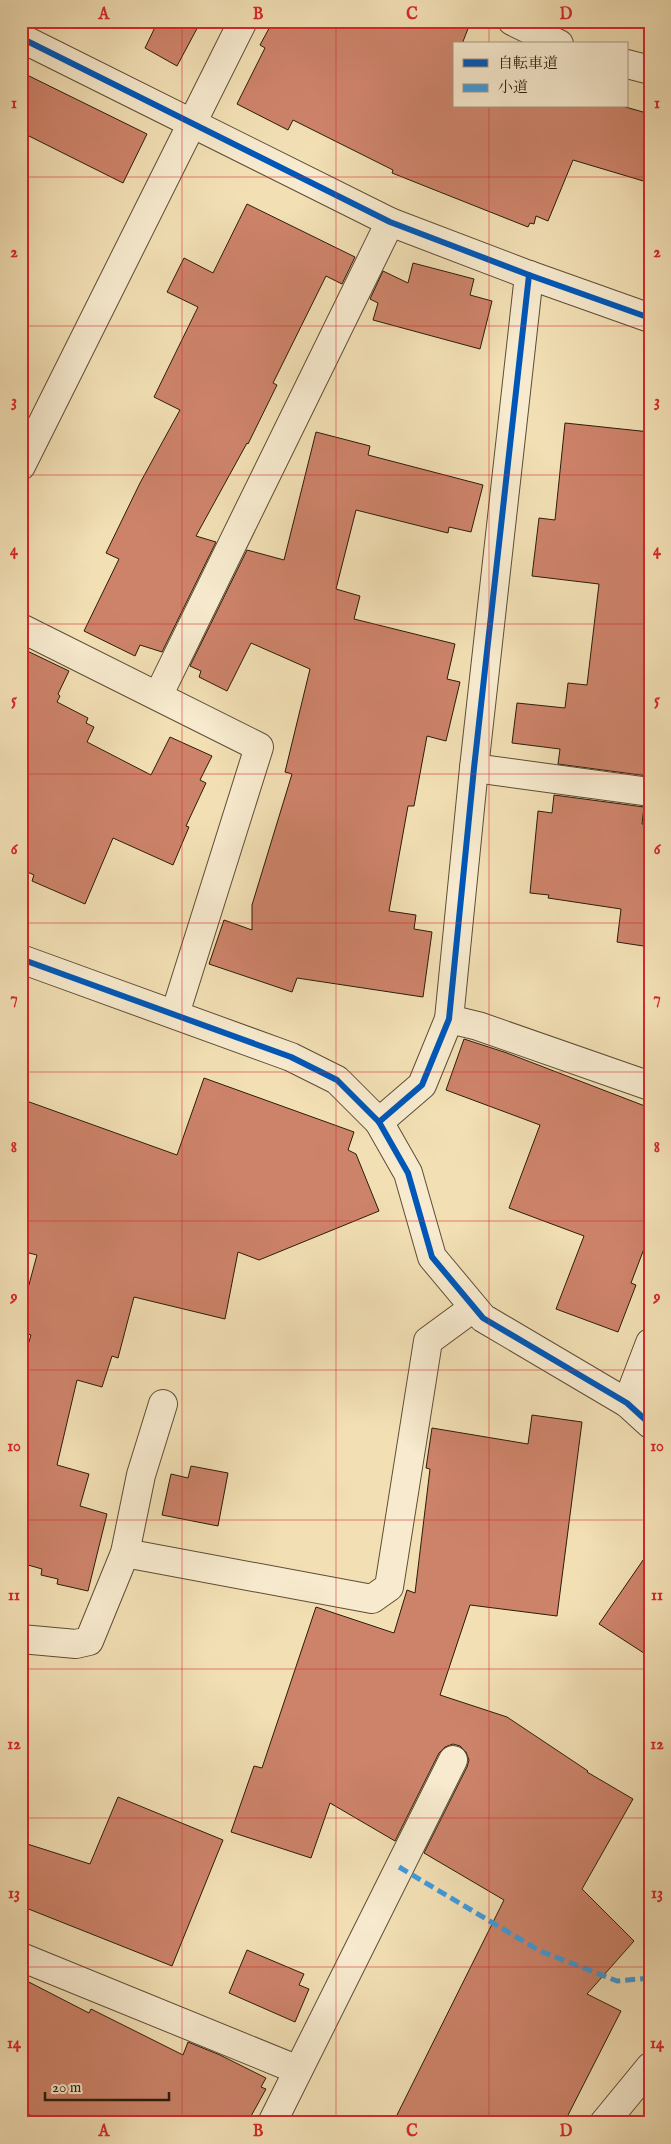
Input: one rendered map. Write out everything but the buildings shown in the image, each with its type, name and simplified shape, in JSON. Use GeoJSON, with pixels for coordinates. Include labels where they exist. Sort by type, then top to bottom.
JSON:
{"type":"FeatureCollection","features":[{"type":"Feature","properties":{"kind":"street"},"geometry":{"type":"LineString","coordinates":[[21,466],[194,124],[243,21]]}},
{"type":"Feature","properties":{"kind":"street"},"geometry":{"type":"LineString","coordinates":[[512,21],[555,42]]}},
{"type":"Feature","properties":{"kind":"street"},"geometry":{"type":"LineString","coordinates":[[21,38],[390,222],[529,275],[650,318]]}},
{"type":"Feature","properties":{"kind":"street"},"geometry":{"type":"LineString","coordinates":[[628,64],[650,70]]}},
{"type":"Feature","properties":{"kind":"street"},"geometry":{"type":"LineString","coordinates":[[158,696],[390,222]]}},
{"type":"Feature","properties":{"kind":"street"},"geometry":{"type":"LineString","coordinates":[[379,1122],[422,1085],[449,1019],[474,768],[529,275]]}},
{"type":"Feature","properties":{"kind":"street"},"geometry":{"type":"LineString","coordinates":[[21,628],[259,747],[175,1014]]}},
{"type":"Feature","properties":{"kind":"street"},"geometry":{"type":"LineString","coordinates":[[474,768],[650,792]]}},
{"type":"Feature","properties":{"kind":"street"},"geometry":{"type":"LineString","coordinates":[[21,958],[291,1057],[337,1080],[379,1122],[408,1173],[432,1257],[473,1308],[483,1318],[627,1403],[650,1424]]}},
{"type":"Feature","properties":{"kind":"street"},"geometry":{"type":"LineString","coordinates":[[449,1019],[478,1026],[650,1086]]}},
{"type":"Feature","properties":{"kind":"street"},"geometry":{"type":"LineString","coordinates":[[125,1553],[372,1599],[390,1587],[428,1340],[473,1308]]}},
{"type":"Feature","properties":{"kind":"street"},"geometry":{"type":"LineString","coordinates":[[627,1403],[650,1343]]}},
{"type":"Feature","properties":{"kind":"street"},"geometry":{"type":"LineString","coordinates":[[21,1639],[76,1644],[89,1641],[125,1553],[141,1475],[163,1404]]}},
{"type":"Feature","properties":{"kind":"street"},"geometry":{"type":"LineString","coordinates":[[272,2123],[453,1760]]}},
{"type":"Feature","properties":{"kind":"street"},"geometry":{"type":"LineString","coordinates":[[21,1957],[298,2070]]}},
{"type":"Feature","properties":{"kind":"street"},"geometry":{"type":"LineString","coordinates":[[604,2123],[650,2067]]}},
{"type":"Feature","properties":{"kind":"marked path"},"geometry":{"type":"LineString","coordinates":[[399,1867],[540,1951],[617,1981],[650,1978]]}},
{"type":"Feature","properties":{"kind":"cycle path"},"geometry":{"type":"LineString","coordinates":[[21,38],[390,222],[529,275],[650,318]]}},
{"type":"Feature","properties":{"kind":"cycle path"},"geometry":{"type":"LineString","coordinates":[[379,1122],[422,1085],[449,1019],[474,768],[529,275]]}},
{"type":"Feature","properties":{"kind":"cycle path"},"geometry":{"type":"LineString","coordinates":[[21,959],[291,1057],[337,1080],[379,1122],[408,1173],[432,1257],[483,1318],[627,1403],[650,1424]]}}]}
